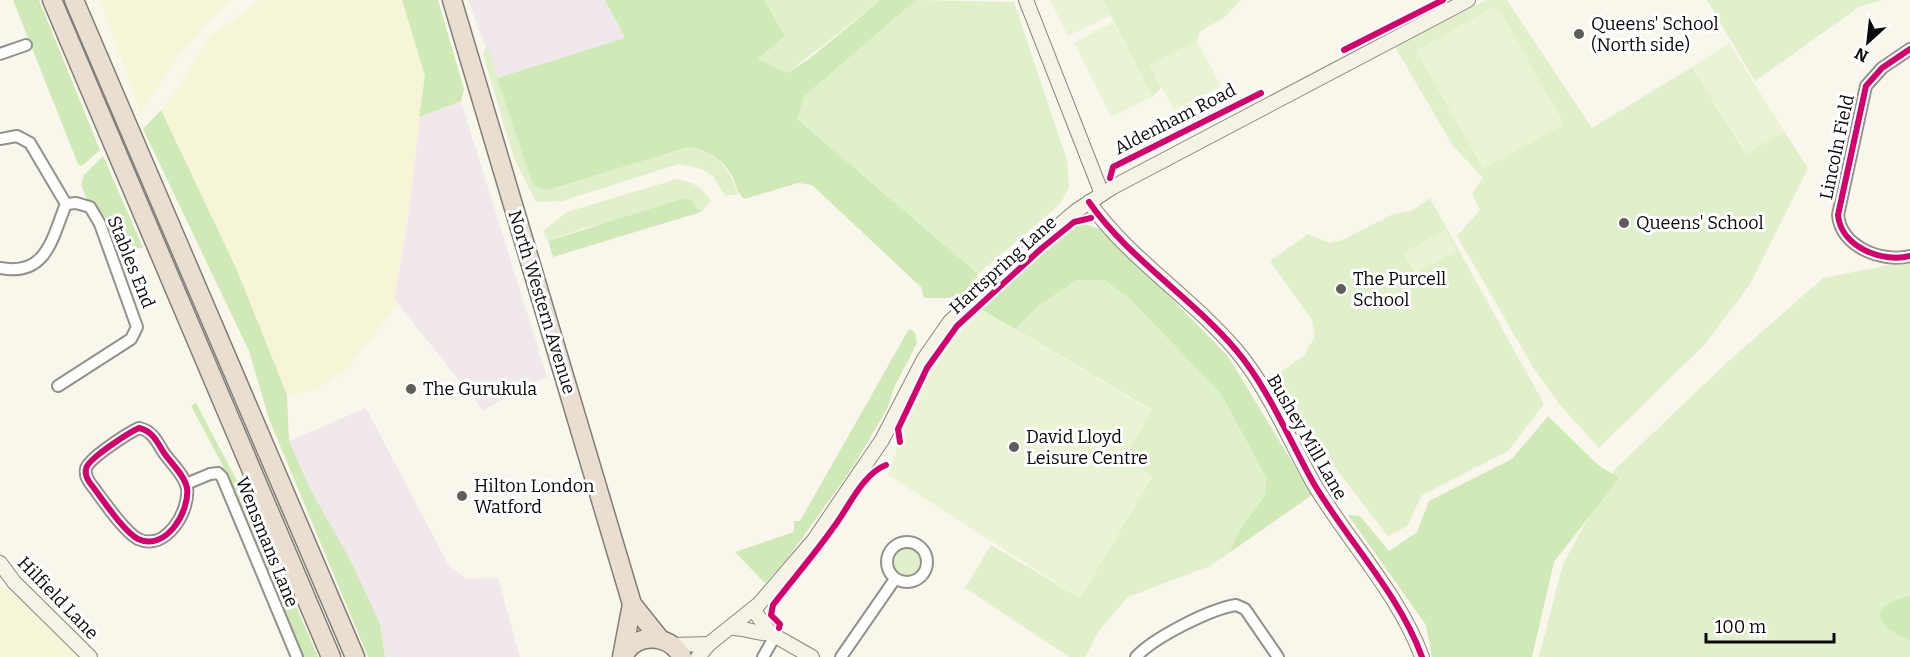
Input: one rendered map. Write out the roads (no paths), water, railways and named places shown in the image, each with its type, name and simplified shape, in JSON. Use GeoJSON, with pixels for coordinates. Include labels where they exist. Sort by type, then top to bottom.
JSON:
{"type":"FeatureCollection","features":[{"type":"Feature","properties":{"kind":"highway"},"geometry":{"type":"LineString","coordinates":[[52,0],[332,657]]}},
{"type":"Feature","properties":{"kind":"highway"},"geometry":{"type":"LineString","coordinates":[[75,0],[355,657]]}},
{"type":"Feature","properties":{"kind":"highway","name":"North Western Avenue"},"geometry":{"type":"LineString","coordinates":[[452,0],[632,604],[671,647]]}},
{"type":"Feature","properties":{"kind":"highway","name":"North Western Avenue"},"geometry":{"type":"LineString","coordinates":[[622,657],[632,604]]}},
{"type":"Feature","properties":{"kind":"highway"},"geometry":{"type":"LineString","coordinates":[[622,657],[639,641],[671,647]]}},
{"type":"Feature","properties":{"kind":"main road"},"geometry":{"type":"LineString","coordinates":[[1026,0],[1102,194]]}},
{"type":"Feature","properties":{"kind":"main road","name":"Aldenham Road"},"geometry":{"type":"LineString","coordinates":[[1102,194],[1468,0]]}},
{"type":"Feature","properties":{"kind":"main road","name":"Hartspring Lane"},"geometry":{"type":"LineString","coordinates":[[698,657],[709,644],[753,609],[814,540],[882,440],[924,359],[949,322],[974,298],[1089,202],[1102,194]]}},
{"type":"Feature","properties":{"kind":"main road","name":"Bushey Mill Lane"},"geometry":{"type":"LineString","coordinates":[[1089,202],[1107,225],[1220,332],[1252,371],[1314,484],[1406,622],[1422,657]]}},
{"type":"Feature","properties":{"kind":"main road","name":"Hilfield Lane"},"geometry":{"type":"LineString","coordinates":[[0,563],[14,582],[90,657]]}},
{"type":"Feature","properties":{"kind":"main road"},"geometry":{"type":"LineString","coordinates":[[753,609],[772,635]]}},
{"type":"Feature","properties":{"kind":"main road"},"geometry":{"type":"LineString","coordinates":[[730,628],[744,627],[772,635],[812,657]]}},
{"type":"Feature","properties":{"kind":"main road"},"geometry":{"type":"LineString","coordinates":[[671,647],[709,644]]}},
{"type":"Feature","properties":{"kind":"street"},"geometry":{"type":"LineString","coordinates":[[0,54],[26,45]]}},
{"type":"Feature","properties":{"kind":"street","name":"Lincoln Field"},"geometry":{"type":"LineString","coordinates":[[1910,49],[1882,68],[1866,86],[1838,215],[1840,228],[1845,234],[1880,258],[1910,256]]}},
{"type":"Feature","properties":{"kind":"street"},"geometry":{"type":"LineString","coordinates":[[0,139],[16,136],[30,143],[66,204],[45,254],[27,268],[0,268]]}},
{"type":"Feature","properties":{"kind":"street","name":"Stables End"},"geometry":{"type":"LineString","coordinates":[[58,386],[131,339],[137,327],[100,224],[90,207],[75,203],[66,204]]}},
{"type":"Feature","properties":{"kind":"street"},"geometry":{"type":"LineString","coordinates":[[140,428],[150,432],[186,484],[185,504],[176,525],[157,540],[148,541],[132,534],[90,483],[86,469],[94,458],[140,428]]}},
{"type":"Feature","properties":{"kind":"street","name":"Wensmans Lane"},"geometry":{"type":"LineString","coordinates":[[186,484],[210,474],[218,473],[222,477],[297,657]]}},
{"type":"Feature","properties":{"kind":"street"},"geometry":{"type":"LineString","coordinates":[[841,657],[895,579]]}},
{"type":"Feature","properties":{"kind":"street"},"geometry":{"type":"LineString","coordinates":[[1136,657],[1151,642],[1166,633],[1235,605],[1245,609],[1278,657]]}},
{"type":"Feature","properties":{"kind":"street"},"geometry":{"type":"LineString","coordinates":[[763,657],[772,635]]}},
{"type":"Feature","properties":{"kind":"place","name":"Queens' School (North side)"},"geometry":{"type":"Point","coordinates":[1579,34]}},
{"type":"Feature","properties":{"kind":"place","name":"Queens' School"},"geometry":{"type":"Point","coordinates":[1624,223]}},
{"type":"Feature","properties":{"kind":"place","name":"The Purcell School"},"geometry":{"type":"Point","coordinates":[1341,289]}},
{"type":"Feature","properties":{"kind":"place","name":"The Gurukula"},"geometry":{"type":"Point","coordinates":[411,389]}},
{"type":"Feature","properties":{"kind":"place","name":"David Lloyd Leisure Centre"},"geometry":{"type":"Point","coordinates":[1014,447]}},
{"type":"Feature","properties":{"kind":"place","name":"Hilton London Watford"},"geometry":{"type":"Point","coordinates":[462,496]}}]}
